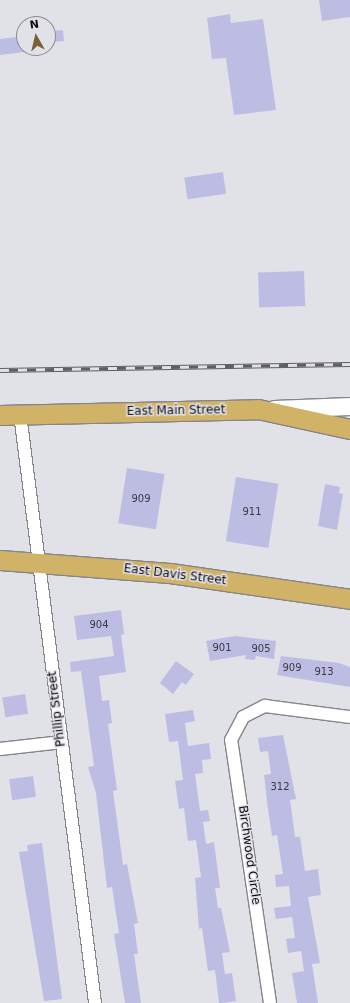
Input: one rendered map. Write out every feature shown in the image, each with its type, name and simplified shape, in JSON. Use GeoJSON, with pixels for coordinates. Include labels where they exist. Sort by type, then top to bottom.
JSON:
{"type":"FeatureCollection","features":[{"type":"Feature","properties":{"kind":"main road","name":"East Main Street"},"geometry":{"type":"LineString","coordinates":[[0,415],[258,409],[350,429]]}},
{"type":"Feature","properties":{"kind":"main road","name":"East Davis Street"},"geometry":{"type":"LineString","coordinates":[[0,560],[38,561],[185,575],[350,599]]}},
{"type":"Feature","properties":{"kind":"street"},"geometry":{"type":"LineString","coordinates":[[258,409],[350,406]]}},
{"type":"Feature","properties":{"kind":"street","name":"Phillip Street"},"geometry":{"type":"LineString","coordinates":[[20,414],[95,1003]]}},
{"type":"Feature","properties":{"kind":"street","name":"Birchwood Circle"},"geometry":{"type":"LineString","coordinates":[[270,1003],[231,740],[243,717],[265,706],[281,706],[350,717]]}},
{"type":"Feature","properties":{"kind":"street"},"geometry":{"type":"LineString","coordinates":[[0,749],[61,742]]}},
{"type":"Feature","properties":{"kind":"building"},"geometry":{"type":"Polygon","coordinates":[[[319,0],[350,0],[350,17],[322,21],[319,0]]]}},
{"type":"Feature","properties":{"kind":"building"},"geometry":{"type":"Polygon","coordinates":[[[230,14],[231,23],[263,19],[276,110],[234,115],[226,58],[212,59],[207,18],[230,14]]]}},
{"type":"Feature","properties":{"kind":"building"},"geometry":{"type":"Polygon","coordinates":[[[63,30],[64,41],[56,42],[56,31],[63,30]]]}},
{"type":"Feature","properties":{"kind":"building"},"geometry":{"type":"Polygon","coordinates":[[[16,37],[16,53],[0,55],[0,39],[16,37]]]}},
{"type":"Feature","properties":{"kind":"building"},"geometry":{"type":"Polygon","coordinates":[[[223,172],[226,194],[187,199],[184,177],[223,172]]]}},
{"type":"Feature","properties":{"kind":"building"},"geometry":{"type":"Polygon","coordinates":[[[304,271],[305,306],[259,308],[258,273],[304,271]]]}},
{"type":"Feature","properties":{"kind":"building"},"geometry":{"type":"Polygon","coordinates":[[[127,468],[165,474],[156,529],[118,523],[127,468]]]}},
{"type":"Feature","properties":{"kind":"building"},"geometry":{"type":"Polygon","coordinates":[[[236,477],[278,484],[268,548],[226,541],[236,477]]]}},
{"type":"Feature","properties":{"kind":"building"},"geometry":{"type":"Polygon","coordinates":[[[325,484],[340,487],[339,493],[343,494],[337,530],[318,526],[325,484]]]}},
{"type":"Feature","properties":{"kind":"building"},"geometry":{"type":"Polygon","coordinates":[[[121,610],[124,634],[121,635],[126,672],[99,676],[102,701],[109,700],[112,723],[108,724],[117,790],[113,791],[123,865],[127,864],[138,923],[134,924],[138,954],[134,954],[141,1003],[125,1003],[114,934],[119,933],[112,887],[107,888],[96,793],[88,767],[94,766],[81,671],[71,672],[70,662],[114,656],[111,636],[77,640],[74,616],[121,610]]]}},
{"type":"Feature","properties":{"kind":"building"},"geometry":{"type":"Polygon","coordinates":[[[235,636],[276,641],[274,659],[256,656],[255,660],[245,659],[246,655],[210,661],[206,641],[235,636]]]}},
{"type":"Feature","properties":{"kind":"building"},"geometry":{"type":"Polygon","coordinates":[[[281,656],[339,663],[350,667],[350,687],[277,675],[281,656]]]}},
{"type":"Feature","properties":{"kind":"building"},"geometry":{"type":"Polygon","coordinates":[[[176,661],[194,674],[186,685],[182,682],[173,694],[160,683],[176,661]]]}},
{"type":"Feature","properties":{"kind":"building"},"geometry":{"type":"Polygon","coordinates":[[[25,694],[28,714],[5,717],[2,698],[25,694]]]}},
{"type":"Feature","properties":{"kind":"building"},"geometry":{"type":"Polygon","coordinates":[[[193,710],[195,721],[185,723],[188,746],[209,743],[211,759],[202,760],[203,773],[195,774],[200,811],[208,810],[210,821],[203,822],[206,844],[214,842],[220,888],[215,888],[218,908],[221,908],[230,952],[222,953],[225,974],[232,973],[236,1001],[222,1003],[219,1003],[215,970],[208,971],[202,928],[199,929],[195,878],[201,877],[196,840],[188,841],[184,808],[179,809],[175,781],[183,780],[178,741],[169,742],[165,714],[193,710]]]}},
{"type":"Feature","properties":{"kind":"building"},"geometry":{"type":"Polygon","coordinates":[[[283,735],[296,799],[290,800],[295,837],[300,837],[305,871],[318,869],[321,895],[308,897],[320,963],[312,964],[318,1003],[297,1003],[292,973],[304,971],[301,951],[288,953],[286,939],[295,938],[292,917],[276,919],[274,908],[291,906],[289,886],[276,887],[275,875],[283,874],[277,835],[272,836],[268,809],[264,775],[271,774],[268,751],[260,752],[258,738],[283,735]]]}},
{"type":"Feature","properties":{"kind":"building"},"geometry":{"type":"Polygon","coordinates":[[[33,776],[36,797],[12,800],[9,779],[33,776]]]}},
{"type":"Feature","properties":{"kind":"building"},"geometry":{"type":"Polygon","coordinates":[[[42,843],[62,999],[44,1001],[19,852],[28,851],[27,845],[42,843]]]}},
{"type":"Feature","properties":{"kind":"railway"},"geometry":{"type":"LineString","coordinates":[[0,370],[350,364]]}}]}
